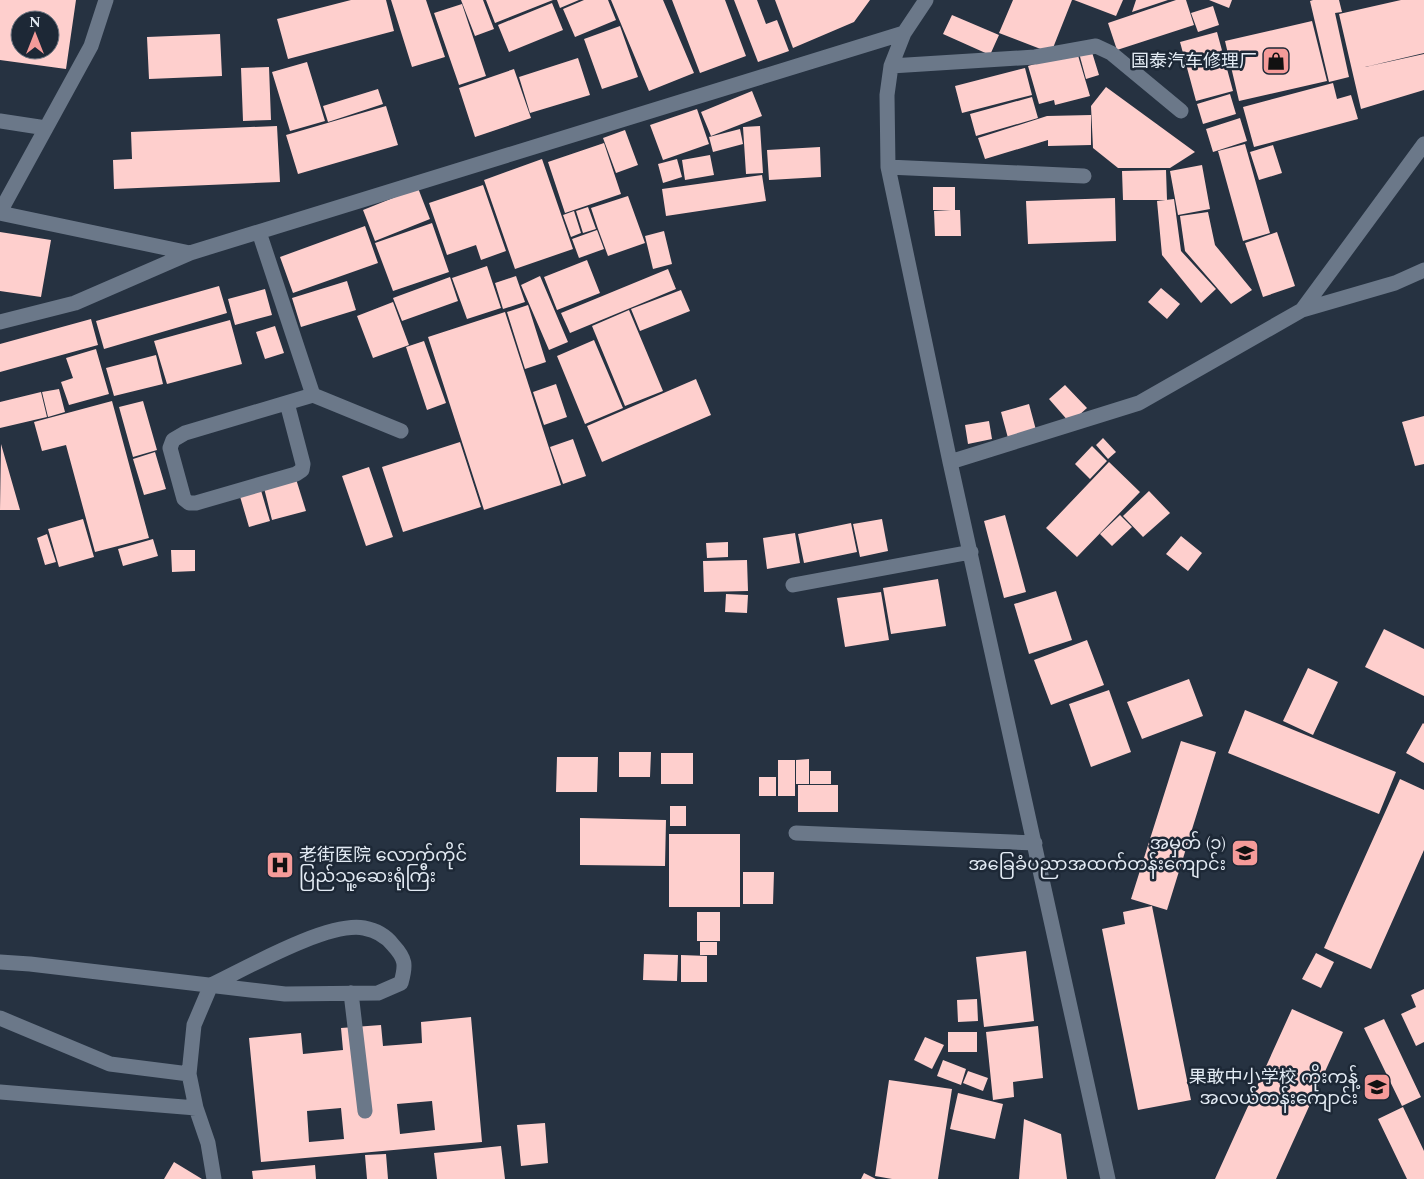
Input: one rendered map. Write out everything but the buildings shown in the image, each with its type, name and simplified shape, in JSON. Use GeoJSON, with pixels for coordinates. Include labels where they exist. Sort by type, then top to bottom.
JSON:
{"type":"FeatureCollection","features":[{"type":"Feature","properties":{"kind":"street"},"geometry":{"type":"LineString","coordinates":[[106,0],[91,46],[0,213],[190,253]]}},
{"type":"Feature","properties":{"kind":"street"},"geometry":{"type":"LineString","coordinates":[[926,0],[904,33],[891,66],[887,95],[888,167],[950,462],[1108,1179]]}},
{"type":"Feature","properties":{"kind":"street"},"geometry":{"type":"LineString","coordinates":[[0,322],[75,304],[190,253],[904,33]]}},
{"type":"Feature","properties":{"kind":"street"},"geometry":{"type":"LineString","coordinates":[[891,66],[1035,57],[1096,46],[1111,53],[1181,111]]}},
{"type":"Feature","properties":{"kind":"street"},"geometry":{"type":"LineString","coordinates":[[0,121],[46,128]]}},
{"type":"Feature","properties":{"kind":"street"},"geometry":{"type":"LineString","coordinates":[[1302,310],[1424,144]]}},
{"type":"Feature","properties":{"kind":"street"},"geometry":{"type":"LineString","coordinates":[[888,167],[1084,176]]}},
{"type":"Feature","properties":{"kind":"street"},"geometry":{"type":"LineString","coordinates":[[259,232],[313,395]]}},
{"type":"Feature","properties":{"kind":"street"},"geometry":{"type":"LineString","coordinates":[[950,462],[1139,403],[1302,310],[1396,283],[1424,270]]}},
{"type":"Feature","properties":{"kind":"street"},"geometry":{"type":"LineString","coordinates":[[287,403],[303,464],[302,470],[296,474],[196,503],[189,503],[184,499],[170,448],[173,440],[185,433],[313,395],[401,431]]}},
{"type":"Feature","properties":{"kind":"street"},"geometry":{"type":"LineString","coordinates":[[793,585],[971,552]]}},
{"type":"Feature","properties":{"kind":"street"},"geometry":{"type":"LineString","coordinates":[[796,833],[1034,843]]}},
{"type":"Feature","properties":{"kind":"street"},"geometry":{"type":"LineString","coordinates":[[0,962],[211,985],[285,994],[378,993],[401,983],[406,966],[400,953],[390,942],[379,933],[363,928],[338,929],[296,944],[211,985],[194,1025],[189,1074],[196,1108],[208,1142],[214,1179]]}},
{"type":"Feature","properties":{"kind":"street"},"geometry":{"type":"LineString","coordinates":[[351,993],[366,1111]]}},
{"type":"Feature","properties":{"kind":"street"},"geometry":{"type":"LineString","coordinates":[[0,1018],[110,1064],[189,1074]]}},
{"type":"Feature","properties":{"kind":"street"},"geometry":{"type":"LineString","coordinates":[[0,1092],[196,1108]]}},
{"type":"Feature","properties":{"kind":"place","name":"国泰汽车修理厂"},"geometry":{"type":"Point","coordinates":[1276,61]}},
{"type":"Feature","properties":{"kind":"place","name":"အမှတ် (၁) အခြေခံပညာအထက်တန်းကျောင်း"},"geometry":{"type":"Point","coordinates":[1245,853]}},
{"type":"Feature","properties":{"kind":"place","name":"老街医院 လောက်ကိုင် ပြည်သူ့ဆေးရုံကြီး"},"geometry":{"type":"Point","coordinates":[280,865]}},
{"type":"Feature","properties":{"kind":"place","name":"果敢中小学校 ကိုးကန့် အလယ်တန်းကျောင်း"},"geometry":{"type":"Point","coordinates":[1377,1087]}}]}
